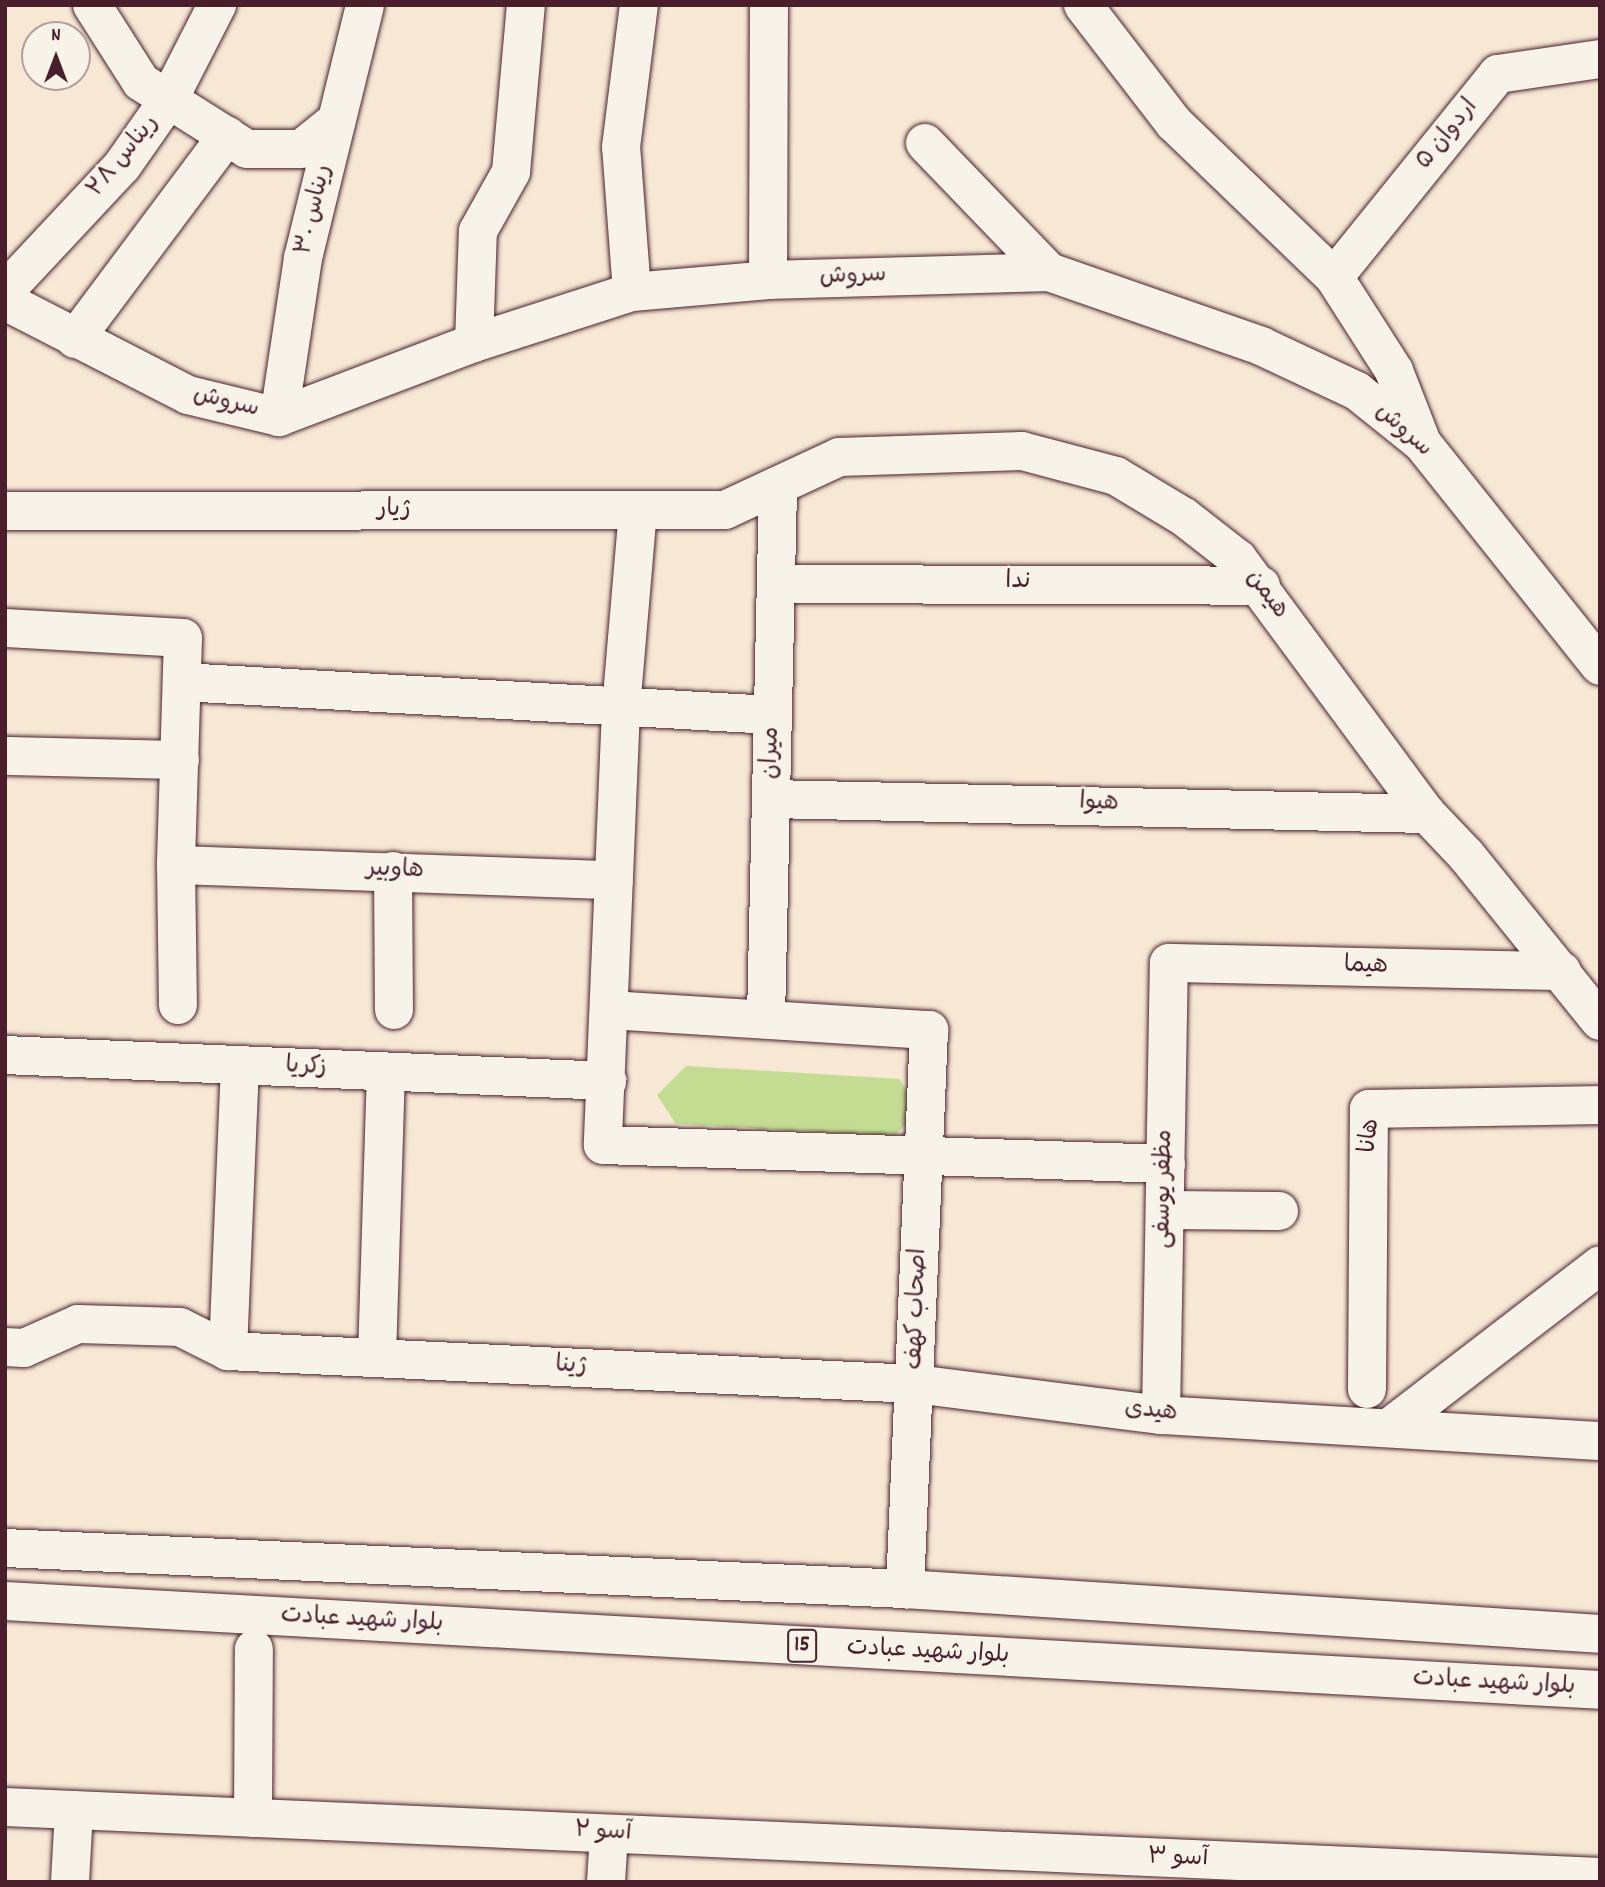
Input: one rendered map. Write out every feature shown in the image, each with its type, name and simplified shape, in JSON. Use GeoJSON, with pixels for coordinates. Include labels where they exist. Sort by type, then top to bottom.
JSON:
{"type":"FeatureCollection","features":[{"type":"Feature","properties":{"kind":"street"},"geometry":{"type":"LineString","coordinates":[[92,5],[141,82],[247,149],[302,149],[337,121]]}},
{"type":"Feature","properties":{"kind":"street","name":"ریناس ۲۸"},"geometry":{"type":"LineString","coordinates":[[11,305],[122,166],[169,99],[218,5]]}},
{"type":"Feature","properties":{"kind":"street","name":"ریناس ۳۰"},"geometry":{"type":"LineString","coordinates":[[279,417],[303,258],[365,5]]}},
{"type":"Feature","properties":{"kind":"street"},"geometry":{"type":"LineString","coordinates":[[474,344],[478,231],[511,172],[526,5]]}},
{"type":"Feature","properties":{"kind":"street"},"geometry":{"type":"LineString","coordinates":[[632,292],[621,147],[639,5]]}},
{"type":"Feature","properties":{"kind":"street"},"geometry":{"type":"LineString","coordinates":[[768,279],[769,5]]}},
{"type":"Feature","properties":{"kind":"street"},"geometry":{"type":"LineString","coordinates":[[1083,5],[1174,123],[1334,276],[1394,371],[1422,443]]}},
{"type":"Feature","properties":{"kind":"street","name":"اردوان ۵"},"geometry":{"type":"LineString","coordinates":[[1334,276],[1498,74],[1600,59]]}},
{"type":"Feature","properties":{"kind":"street"},"geometry":{"type":"LineString","coordinates":[[75,339],[227,136]]}},
{"type":"Feature","properties":{"kind":"street"},"geometry":{"type":"LineString","coordinates":[[925,143],[1049,272]]}},
{"type":"Feature","properties":{"kind":"street","name":"سروش"},"geometry":{"type":"LineString","coordinates":[[11,305],[188,395],[279,417],[474,344],[632,292],[768,279],[1049,272],[1261,346],[1330,376],[1357,391],[1422,443],[1600,666]]}},
{"type":"Feature","properties":{"kind":"street","name":"هیمن"},"geometry":{"type":"LineString","coordinates":[[778,488],[839,457],[1022,451],[1116,475],[1184,517],[1238,559],[1261,586],[1427,814],[1562,971],[1600,1021]]}},
{"type":"Feature","properties":{"kind":"street","name":"ژیار"},"geometry":{"type":"LineString","coordinates":[[5,511],[725,510],[778,488]]}},
{"type":"Feature","properties":{"kind":"street","name":"میران"},"geometry":{"type":"LineString","coordinates":[[766,1018],[778,488]]}},
{"type":"Feature","properties":{"kind":"street"},"geometry":{"type":"LineString","coordinates":[[638,510],[621,709],[603,1144],[1166,1164]]}},
{"type":"Feature","properties":{"kind":"street","name":"ندا"},"geometry":{"type":"LineString","coordinates":[[776,584],[1261,586]]}},
{"type":"Feature","properties":{"kind":"street"},"geometry":{"type":"LineString","coordinates":[[5,628],[183,638],[176,865],[178,1005]]}},
{"type":"Feature","properties":{"kind":"street"},"geometry":{"type":"LineString","coordinates":[[183,682],[621,709],[773,715]]}},
{"type":"Feature","properties":{"kind":"street"},"geometry":{"type":"LineString","coordinates":[[5,756],[180,760]]}},
{"type":"Feature","properties":{"kind":"street","name":"هیوا"},"geometry":{"type":"LineString","coordinates":[[771,799],[1427,814]]}},
{"type":"Feature","properties":{"kind":"street","name":"هاوبیر"},"geometry":{"type":"LineString","coordinates":[[176,865],[614,880]]}},
{"type":"Feature","properties":{"kind":"street"},"geometry":{"type":"LineString","coordinates":[[393,871],[394,1010]]}},
{"type":"Feature","properties":{"kind":"street","name":"هیما"},"geometry":{"type":"LineString","coordinates":[[1169,963],[1562,971]]}},
{"type":"Feature","properties":{"kind":"street","name":"مظفر یوسفی"},"geometry":{"type":"LineString","coordinates":[[1161,1415],[1169,963]]}},
{"type":"Feature","properties":{"kind":"street"},"geometry":{"type":"LineString","coordinates":[[609,1010],[766,1018]]}},
{"type":"Feature","properties":{"kind":"street","name":"اصحاب کهف"},"geometry":{"type":"LineString","coordinates":[[766,1018],[929,1030],[905,1589]]}},
{"type":"Feature","properties":{"kind":"street","name":"زکریا"},"geometry":{"type":"LineString","coordinates":[[5,1055],[607,1081]]}},
{"type":"Feature","properties":{"kind":"street"},"geometry":{"type":"LineString","coordinates":[[5,1347],[24,1348],[78,1324],[180,1327],[228,1351],[240,1065]]}},
{"type":"Feature","properties":{"kind":"street"},"geometry":{"type":"LineString","coordinates":[[377,1357],[386,1072]]}},
{"type":"Feature","properties":{"kind":"street","name":"هانا"},"geometry":{"type":"LineString","coordinates":[[1367,1389],[1369,1109],[1600,1105]]}},
{"type":"Feature","properties":{"kind":"street"},"geometry":{"type":"LineString","coordinates":[[1165,1210],[1279,1211]]}},
{"type":"Feature","properties":{"kind":"street"},"geometry":{"type":"LineString","coordinates":[[1390,1427],[1600,1265]]}},
{"type":"Feature","properties":{"kind":"street","name":"ژینا"},"geometry":{"type":"LineString","coordinates":[[228,1351],[915,1384]]}},
{"type":"Feature","properties":{"kind":"street","name":"هیدی"},"geometry":{"type":"LineString","coordinates":[[915,1384],[1161,1415],[1600,1441]]}},
{"type":"Feature","properties":{"kind":"street"},"geometry":{"type":"LineString","coordinates":[[5,1548],[905,1589],[1600,1634]]}},
{"type":"Feature","properties":{"kind":"street","name":"بلوار شهید عبادت"},"geometry":{"type":"LineString","coordinates":[[5,1601],[1600,1690]]}},
{"type":"Feature","properties":{"kind":"street"},"geometry":{"type":"LineString","coordinates":[[254,1649],[254,1818]]}},
{"type":"Feature","properties":{"kind":"street","name":"آسو ۲"},"geometry":{"type":"LineString","coordinates":[[5,1807],[608,1833],[1132,1869]]}},
{"type":"Feature","properties":{"kind":"street"},"geometry":{"type":"LineString","coordinates":[[70,1882],[74,1810]]}},
{"type":"Feature","properties":{"kind":"street"},"geometry":{"type":"LineString","coordinates":[[606,1882],[608,1833]]}},
{"type":"Feature","properties":{"kind":"street","name":"آسو ۳"},"geometry":{"type":"LineString","coordinates":[[1132,1869],[1600,1877]]}},
{"type":"Feature","properties":{"kind":"green space"},"geometry":{"type":"Polygon","coordinates":[[[686,1066],[900,1079],[917,1112],[895,1136],[676,1124],[657,1095],[686,1066]]]}}]}
